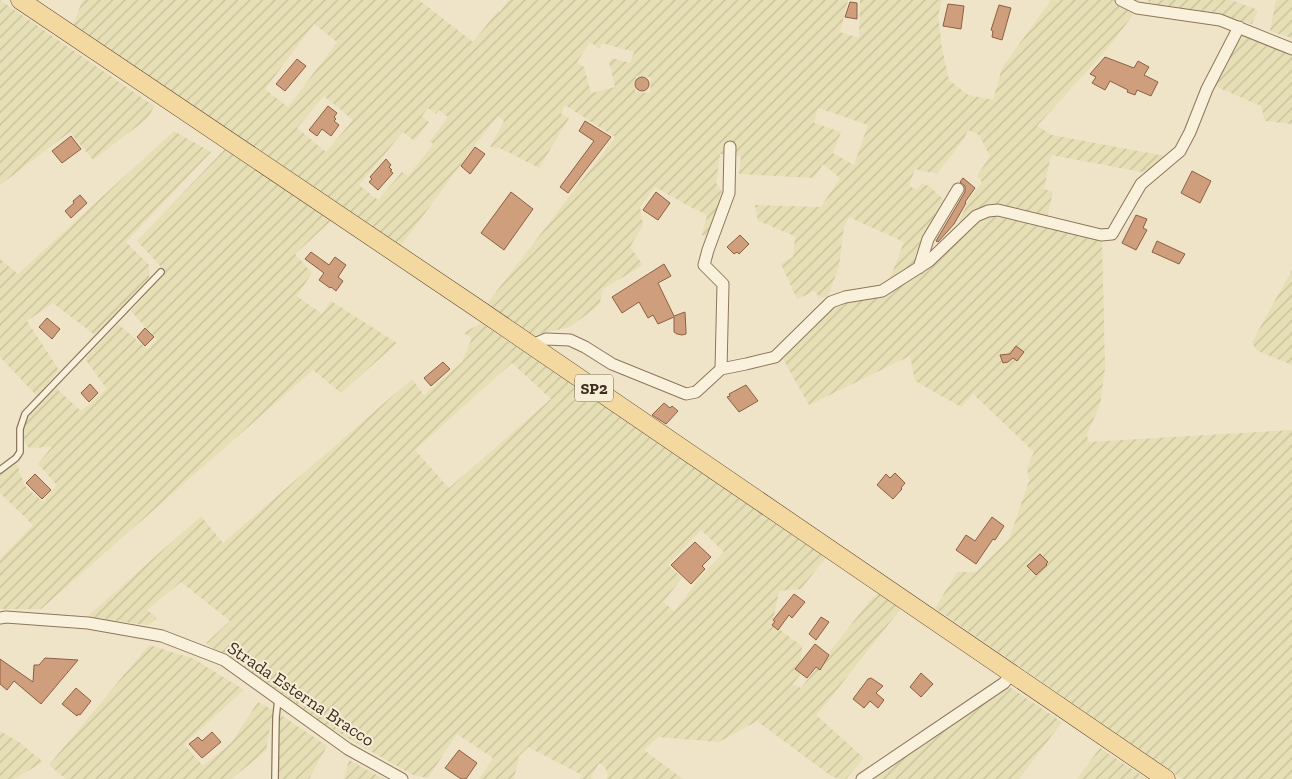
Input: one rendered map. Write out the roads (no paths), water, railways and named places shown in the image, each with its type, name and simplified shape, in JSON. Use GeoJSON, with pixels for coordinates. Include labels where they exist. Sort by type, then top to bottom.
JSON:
{"type":"FeatureCollection","features":[{"type":"Feature","properties":{"kind":"main road","name":"SP2"},"geometry":{"type":"LineString","coordinates":[[20,0],[532,345],[1166,779]]}},
{"type":"Feature","properties":{"kind":"street"},"geometry":{"type":"LineString","coordinates":[[1121,0],[1137,8],[1220,20],[1292,49]]}},
{"type":"Feature","properties":{"kind":"street"},"geometry":{"type":"LineString","coordinates":[[532,345],[546,339],[570,340],[612,364],[686,394],[696,392],[721,369],[775,357],[831,302],[845,297],[882,291],[929,261],[976,216],[988,211],[998,210],[1101,235],[1112,234],[1142,184],[1180,150],[1190,132],[1207,89],[1239,27]]}},
{"type":"Feature","properties":{"kind":"street"},"geometry":{"type":"LineString","coordinates":[[721,369],[723,284],[704,265],[728,193],[730,148]]}},
{"type":"Feature","properties":{"kind":"street"},"geometry":{"type":"LineString","coordinates":[[918,268],[928,239],[958,189]]}},
{"type":"Feature","properties":{"kind":"street","name":"Strada Esterna Bracco"},"geometry":{"type":"LineString","coordinates":[[0,618],[88,623],[162,636],[224,660],[348,749],[402,779]]}},
{"type":"Feature","properties":{"kind":"street"},"geometry":{"type":"LineString","coordinates":[[862,779],[1004,683],[1012,673]]}},
{"type":"Feature","properties":{"kind":"lane"},"geometry":{"type":"LineString","coordinates":[[0,470],[16,458],[20,452],[20,429],[25,414],[161,272]]}},
{"type":"Feature","properties":{"kind":"lane"},"geometry":{"type":"LineString","coordinates":[[275,779],[278,699]]}}]}
